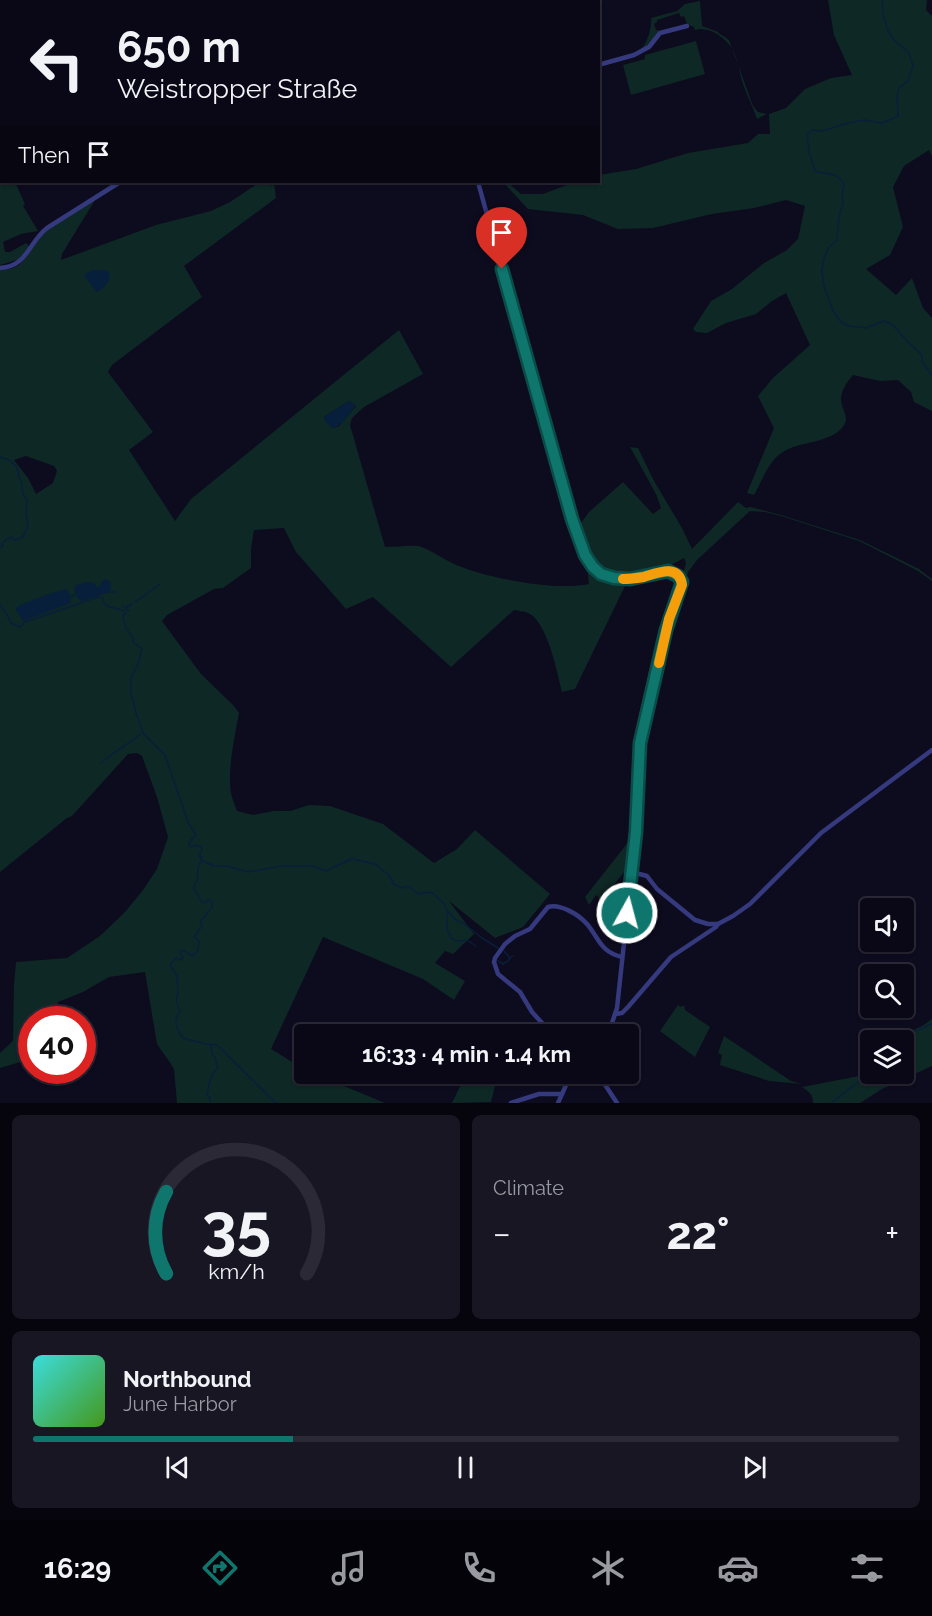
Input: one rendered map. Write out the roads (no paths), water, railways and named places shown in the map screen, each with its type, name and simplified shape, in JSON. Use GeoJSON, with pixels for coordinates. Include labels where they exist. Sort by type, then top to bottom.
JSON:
{"type":"FeatureCollection","features":[{"type":"Feature","properties":{"kind":"street"},"geometry":{"type":"LineString","coordinates":[[600,64],[634,55],[649,47],[660,33],[687,26]]}},
{"type":"Feature","properties":{"kind":"street"},"geometry":{"type":"LineString","coordinates":[[0,268],[22,260],[46,228],[118,183]]}},
{"type":"Feature","properties":{"kind":"street"},"geometry":{"type":"LineString","coordinates":[[477,183],[572,519],[585,555],[597,571],[607,576],[630,579],[668,571],[678,576],[682,582],[666,630],[640,743],[638,813],[621,970],[612,1024]]}},
{"type":"Feature","properties":{"kind":"street"},"geometry":{"type":"LineString","coordinates":[[615,1014],[631,1004],[674,955],[718,924],[734,916],[760,894],[817,837],[932,750]]}},
{"type":"Feature","properties":{"kind":"street"},"geometry":{"type":"LineString","coordinates":[[632,872],[647,876],[657,888],[695,920],[718,924]]}},
{"type":"Feature","properties":{"kind":"street"},"geometry":{"type":"LineString","coordinates":[[543,1024],[532,1012],[520,992],[498,974],[494,962],[498,953],[510,939],[526,932],[548,907],[556,906],[587,924],[598,942],[616,956],[622,957]]}},
{"type":"Feature","properties":{"kind":"street"},"geometry":{"type":"LineString","coordinates":[[558,1103],[567,1084]]}},
{"type":"Feature","properties":{"kind":"street"},"geometry":{"type":"LineString","coordinates":[[605,1084],[617,1103]]}},
{"type":"Feature","properties":{"kind":"street"},"geometry":{"type":"LineString","coordinates":[[512,1103],[539,1094],[555,1092],[562,1094]]}},
{"type":"Feature","properties":{"kind":"street"},"geometry":{"type":"LineString","coordinates":[[532,1096],[535,1103]]}},
{"type":"Feature","properties":{"kind":"water"},"geometry":{"type":"Polygon","coordinates":[[[93,270],[106,270],[110,273],[106,285],[96,292],[84,275],[93,270]]]}},
{"type":"Feature","properties":{"kind":"water"},"geometry":{"type":"Polygon","coordinates":[[[349,401],[356,405],[342,422],[332,428],[325,421],[325,416],[349,401]]]}},
{"type":"Feature","properties":{"kind":"water"},"geometry":{"type":"Polygon","coordinates":[[[106,579],[110,581],[110,592],[81,601],[75,594],[76,585],[87,582],[94,583],[98,588],[106,579]]]}},
{"type":"Feature","properties":{"kind":"water"},"geometry":{"type":"Polygon","coordinates":[[[67,589],[71,603],[23,621],[16,610],[20,605],[67,589]]]}},
{"type":"Feature","properties":{"kind":"waterway"},"geometry":{"type":"LineString","coordinates":[[882,0],[883,15],[888,31],[893,39],[909,53],[913,66],[908,81],[899,88],[898,116],[882,123],[864,120],[822,131],[812,130],[807,134],[809,152],[815,171],[835,175],[844,184],[837,240],[829,247],[823,261],[822,272],[824,286],[833,311],[841,322],[848,326],[866,328],[884,321],[893,325],[921,354],[923,363],[932,375]]}},
{"type":"Feature","properties":{"kind":"waterway"},"geometry":{"type":"LineString","coordinates":[[0,457],[9,460],[17,467],[23,494],[27,500],[28,526],[23,537],[15,540],[12,537],[9,538],[0,548]]}},
{"type":"Feature","properties":{"kind":"waterway"},"geometry":{"type":"LineString","coordinates":[[135,602],[160,584]]}},
{"type":"Feature","properties":{"kind":"waterway"},"geometry":{"type":"LineString","coordinates":[[110,592],[115,592]]}},
{"type":"Feature","properties":{"kind":"waterway"},"geometry":{"type":"LineString","coordinates":[[70,597],[75,595]]}},
{"type":"Feature","properties":{"kind":"waterway"},"geometry":{"type":"LineString","coordinates":[[0,604],[11,623],[20,627],[25,622],[98,597],[103,598],[107,606],[124,611],[126,614],[123,615],[126,628],[134,643],[142,649],[131,678],[131,693],[136,713],[143,733],[165,755],[188,822],[196,835],[189,845],[191,847],[196,845],[202,850],[194,889],[202,903],[209,899],[212,902],[212,908],[200,921],[202,926],[194,937],[199,941],[198,950],[193,956],[182,950],[180,952],[183,959],[176,958],[170,965],[177,976],[176,1000],[180,1012],[176,1025],[183,1038],[217,1045],[276,1103]]}},
{"type":"Feature","properties":{"kind":"waterway"},"geometry":{"type":"LineString","coordinates":[[125,608],[132,604]]}},
{"type":"Feature","properties":{"kind":"waterway"},"geometry":{"type":"LineString","coordinates":[[122,606],[129,611]]}},
{"type":"Feature","properties":{"kind":"waterway"},"geometry":{"type":"LineString","coordinates":[[101,763],[141,734]]}},
{"type":"Feature","properties":{"kind":"waterway"},"geometry":{"type":"LineString","coordinates":[[201,860],[214,866],[227,866],[248,872],[281,866],[312,866],[326,871],[353,858],[376,864],[388,875],[393,884],[403,888],[408,886],[419,894],[429,892],[434,894],[457,921],[498,948]]}},
{"type":"Feature","properties":{"kind":"waterway"},"geometry":{"type":"LineString","coordinates":[[447,913],[447,929],[451,938],[457,941],[467,940],[476,946]]}},
{"type":"Feature","properties":{"kind":"waterway"},"geometry":{"type":"LineString","coordinates":[[504,951],[510,958],[513,956]]}},
{"type":"Feature","properties":{"kind":"waterway"},"geometry":{"type":"LineString","coordinates":[[498,961],[503,964],[510,958]]}},
{"type":"Feature","properties":{"kind":"waterway"},"geometry":{"type":"LineString","coordinates":[[914,1032],[932,1024]]}},
{"type":"Feature","properties":{"kind":"waterway"},"geometry":{"type":"LineString","coordinates":[[210,1103],[207,1095],[209,1084],[213,1073],[218,1068],[215,1057],[212,1055],[211,1045]]}},
{"type":"Feature","properties":{"kind":"waterway"},"geometry":{"type":"LineString","coordinates":[[831,1103],[860,1081]]}}]}
